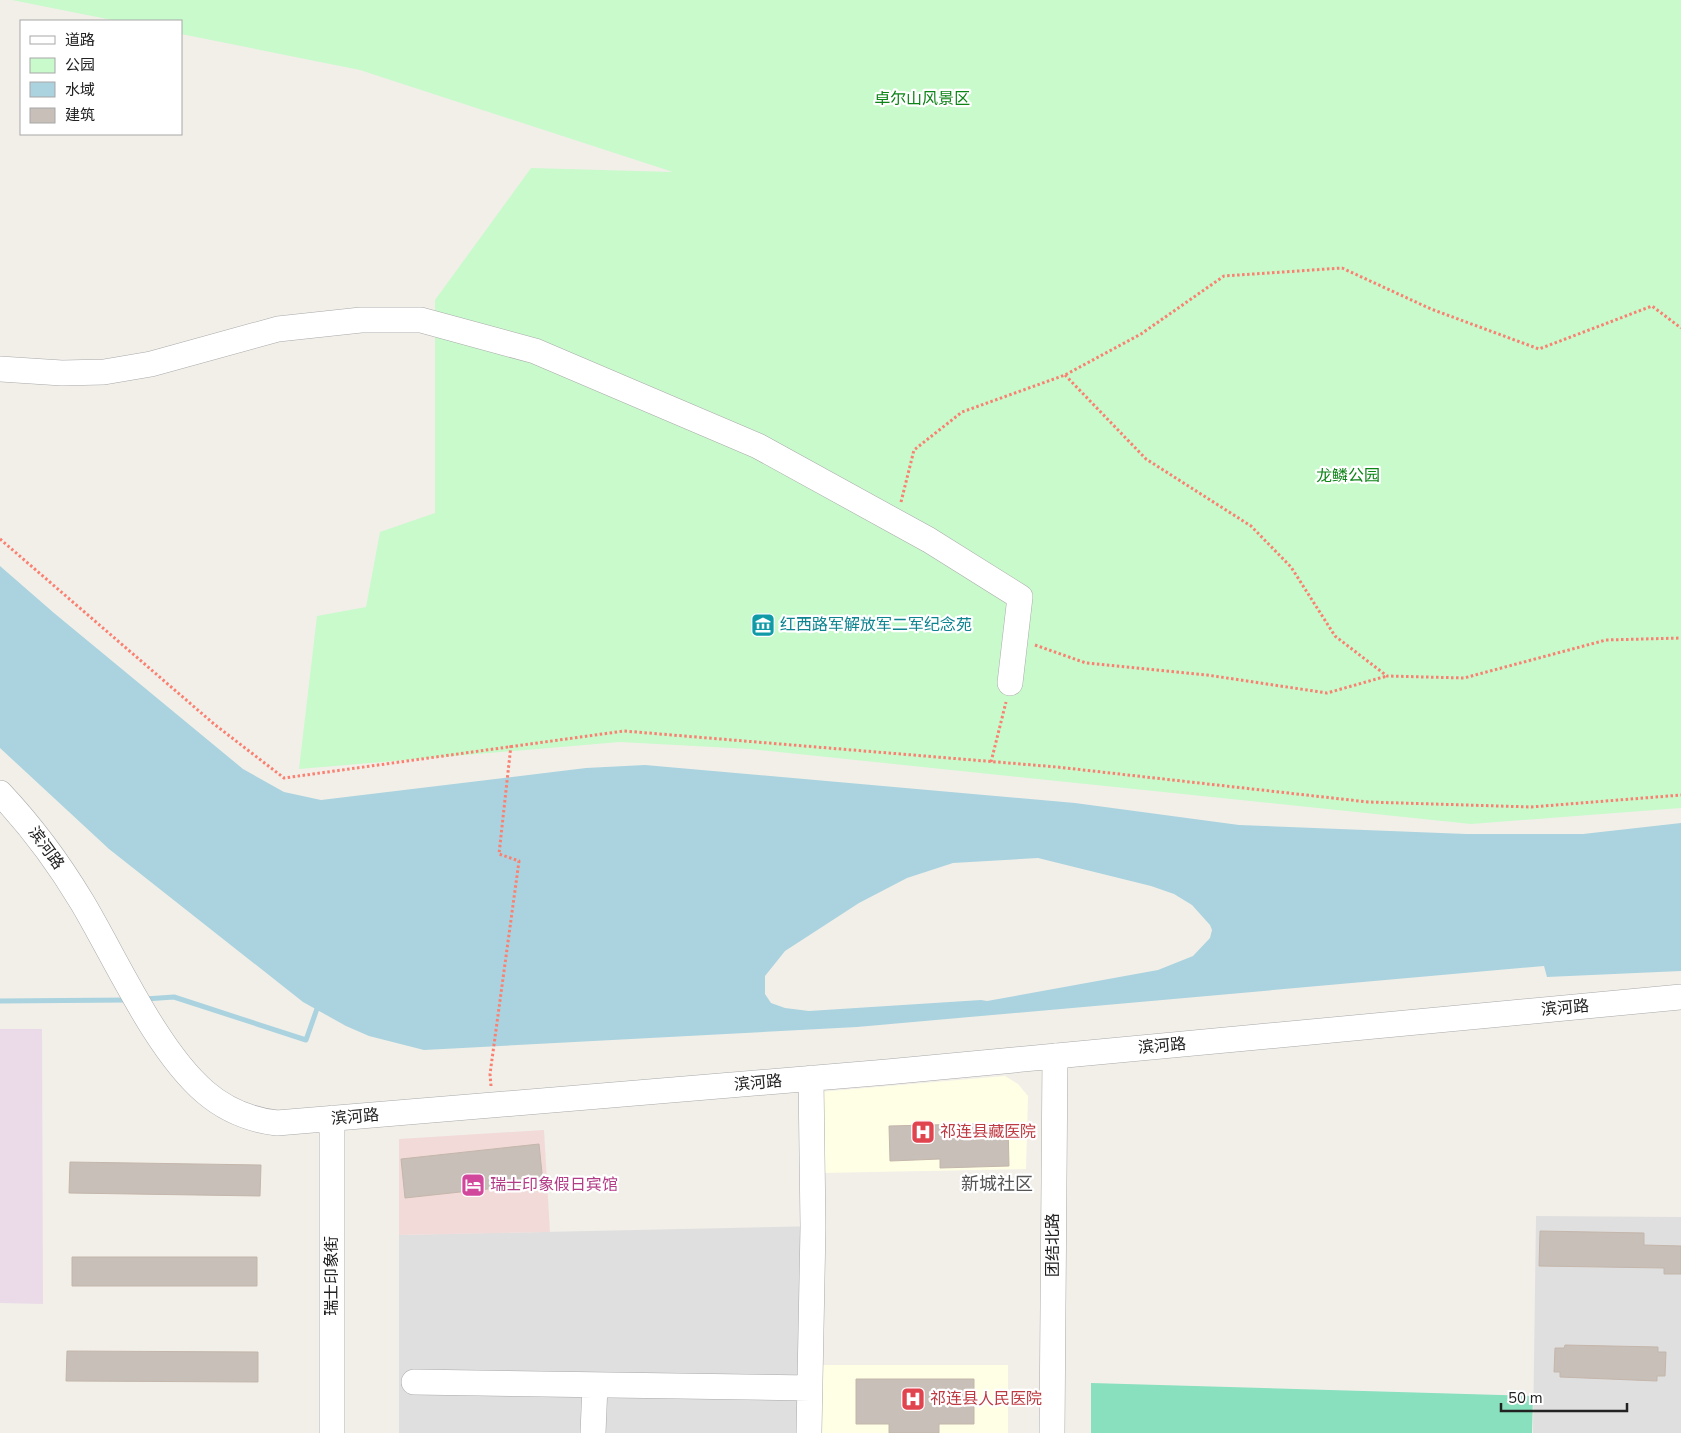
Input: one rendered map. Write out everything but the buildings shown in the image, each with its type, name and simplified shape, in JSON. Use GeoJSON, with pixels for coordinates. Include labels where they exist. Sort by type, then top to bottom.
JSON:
{"type":"FeatureCollection","features":[{"type":"Feature","properties":{"kind":"street"},"geometry":{"type":"LineString","coordinates":[[0,369],[62,373],[104,372],[151,364],[278,329],[361,320],[422,320],[544,355],[758,446],[896,522],[1020,597],[1010,683]]}},
{"type":"Feature","properties":{"kind":"street","name":"滨河路"},"geometry":{"type":"LineString","coordinates":[[0,793],[30,825],[58,864],[152,1023],[184,1070],[205,1092],[242,1115],[277,1123],[811,1078],[1681,997]]}},
{"type":"Feature","properties":{"kind":"street","name":"团结北路"},"geometry":{"type":"LineString","coordinates":[[1052,1433],[1054,1056]]}},
{"type":"Feature","properties":{"kind":"street"},"geometry":{"type":"LineString","coordinates":[[809,1433],[813,1227],[811,1078]]}},
{"type":"Feature","properties":{"kind":"street","name":"瑞士印象街"},"geometry":{"type":"LineString","coordinates":[[332,1118],[332,1433]]}},
{"type":"Feature","properties":{"kind":"street"},"geometry":{"type":"LineString","coordinates":[[414,1382],[810,1388]]}},
{"type":"Feature","properties":{"kind":"street"},"geometry":{"type":"LineString","coordinates":[[593,1433],[595,1385]]}},
{"type":"Feature","properties":{"kind":"path"},"geometry":{"type":"LineString","coordinates":[[896,522],[914,450],[962,412],[1065,375],[1141,334],[1224,276],[1342,268],[1431,309],[1539,349],[1652,306],[1681,328]]}},
{"type":"Feature","properties":{"kind":"path"},"geometry":{"type":"LineString","coordinates":[[1065,375],[1146,459],[1251,526],[1291,567],[1335,636],[1387,676]]}},
{"type":"Feature","properties":{"kind":"path"},"geometry":{"type":"LineString","coordinates":[[0,539],[214,724],[284,778],[511,745],[624,731],[1057,767],[1368,802],[1531,807],[1681,795]]}},
{"type":"Feature","properties":{"kind":"path"},"geometry":{"type":"LineString","coordinates":[[1016,639],[1086,663],[1207,675],[1327,693],[1387,676],[1464,678],[1606,640],[1681,638]]}},
{"type":"Feature","properties":{"kind":"path"},"geometry":{"type":"LineString","coordinates":[[991,762],[1010,683]]}},
{"type":"Feature","properties":{"kind":"path"},"geometry":{"type":"LineString","coordinates":[[490,1074],[519,861],[499,854],[511,745]]}},
{"type":"Feature","properties":{"kind":"shaded area"},"geometry":{"type":"Polygon","coordinates":[[[0,1029],[42,1029],[43,1304],[0,1303],[0,1029]]]}},
{"type":"Feature","properties":{"kind":"shaded area","name":"祁连县藏医院"},"geometry":{"type":"Polygon","coordinates":[[[1005,1076],[1018,1084],[1028,1096],[1026,1169],[820,1173],[819,1092],[1005,1076]]]}},
{"type":"Feature","properties":{"kind":"shaded area","name":"瑞士印象假日宾馆"},"geometry":{"type":"Polygon","coordinates":[[[544,1130],[550,1232],[399,1235],[399,1139],[544,1130]]]}},
{"type":"Feature","properties":{"kind":"shaded area"},"geometry":{"type":"Polygon","coordinates":[[[1536,1216],[1681,1217],[1681,1433],[1533,1433],[1536,1216]]]}},
{"type":"Feature","properties":{"kind":"shaded area"},"geometry":{"type":"Polygon","coordinates":[[[819,1226],[818,1433],[399,1433],[399,1235],[819,1226]]]}},
{"type":"Feature","properties":{"kind":"shaded area","name":"祁连县人民医院"},"geometry":{"type":"Polygon","coordinates":[[[818,1365],[1008,1365],[1008,1433],[818,1433],[818,1365]]]}},
{"type":"Feature","properties":{"kind":"green space","name":"龙鳞公园"},"geometry":{"type":"Polygon","coordinates":[[[12,0],[1681,0],[1681,808],[1471,824],[750,749],[620,742],[299,769],[317,616],[366,607],[380,532],[435,513],[435,300],[531,168],[673,172],[360,70],[182,34],[182,20],[112,20],[12,0]]]}},
{"type":"Feature","properties":{"kind":"green space"},"geometry":{"type":"Polygon","coordinates":[[[1091,1383],[1533,1396],[1532,1433],[1091,1433],[1091,1383]]]}},
{"type":"Feature","properties":{"kind":"water"},"geometry":{"type":"Polygon","coordinates":[[[0,566],[243,769],[284,792],[321,800],[586,768],[645,765],[1075,803],[1239,825],[1466,834],[1583,834],[1681,823],[1681,971],[1547,977],[1544,966],[857,1027],[424,1050],[369,1036],[346,1026],[303,1002],[109,849],[0,748],[0,566]],[[1038,858],[953,863],[907,878],[859,903],[785,951],[765,976],[765,994],[771,1003],[785,1008],[809,1011],[987,1001],[1158,970],[1193,956],[1210,938],[1212,930],[1210,925],[1192,905],[1174,894],[1151,886],[1038,858]]]}},
{"type":"Feature","properties":{"kind":"waterway"},"geometry":{"type":"LineString","coordinates":[[145,999],[174,997],[306,1040],[319,1003]]}},
{"type":"Feature","properties":{"kind":"waterway"},"geometry":{"type":"LineString","coordinates":[[0,1001],[127,1000]]}},
{"type":"Feature","properties":{"kind":"place","name":"红西路军解放军二军纪念苑"},"geometry":{"type":"Point","coordinates":[763,625]}},
{"type":"Feature","properties":{"kind":"place","name":"祁连县藏医院"},"geometry":{"type":"Point","coordinates":[923,1132]}},
{"type":"Feature","properties":{"kind":"place","name":"瑞士印象假日宾馆"},"geometry":{"type":"Point","coordinates":[473,1185]}},
{"type":"Feature","properties":{"kind":"place","name":"祁连县人民医院"},"geometry":{"type":"Point","coordinates":[913,1399]}},
{"type":"Feature","properties":{"kind":"district","name":"新城社区"},"geometry":{"type":"Point","coordinates":[997,1184]}},
{"type":"Feature","properties":{"kind":"park label","name":"卓尔山风景区"},"geometry":{"type":"Point","coordinates":[922,99]}}]}
